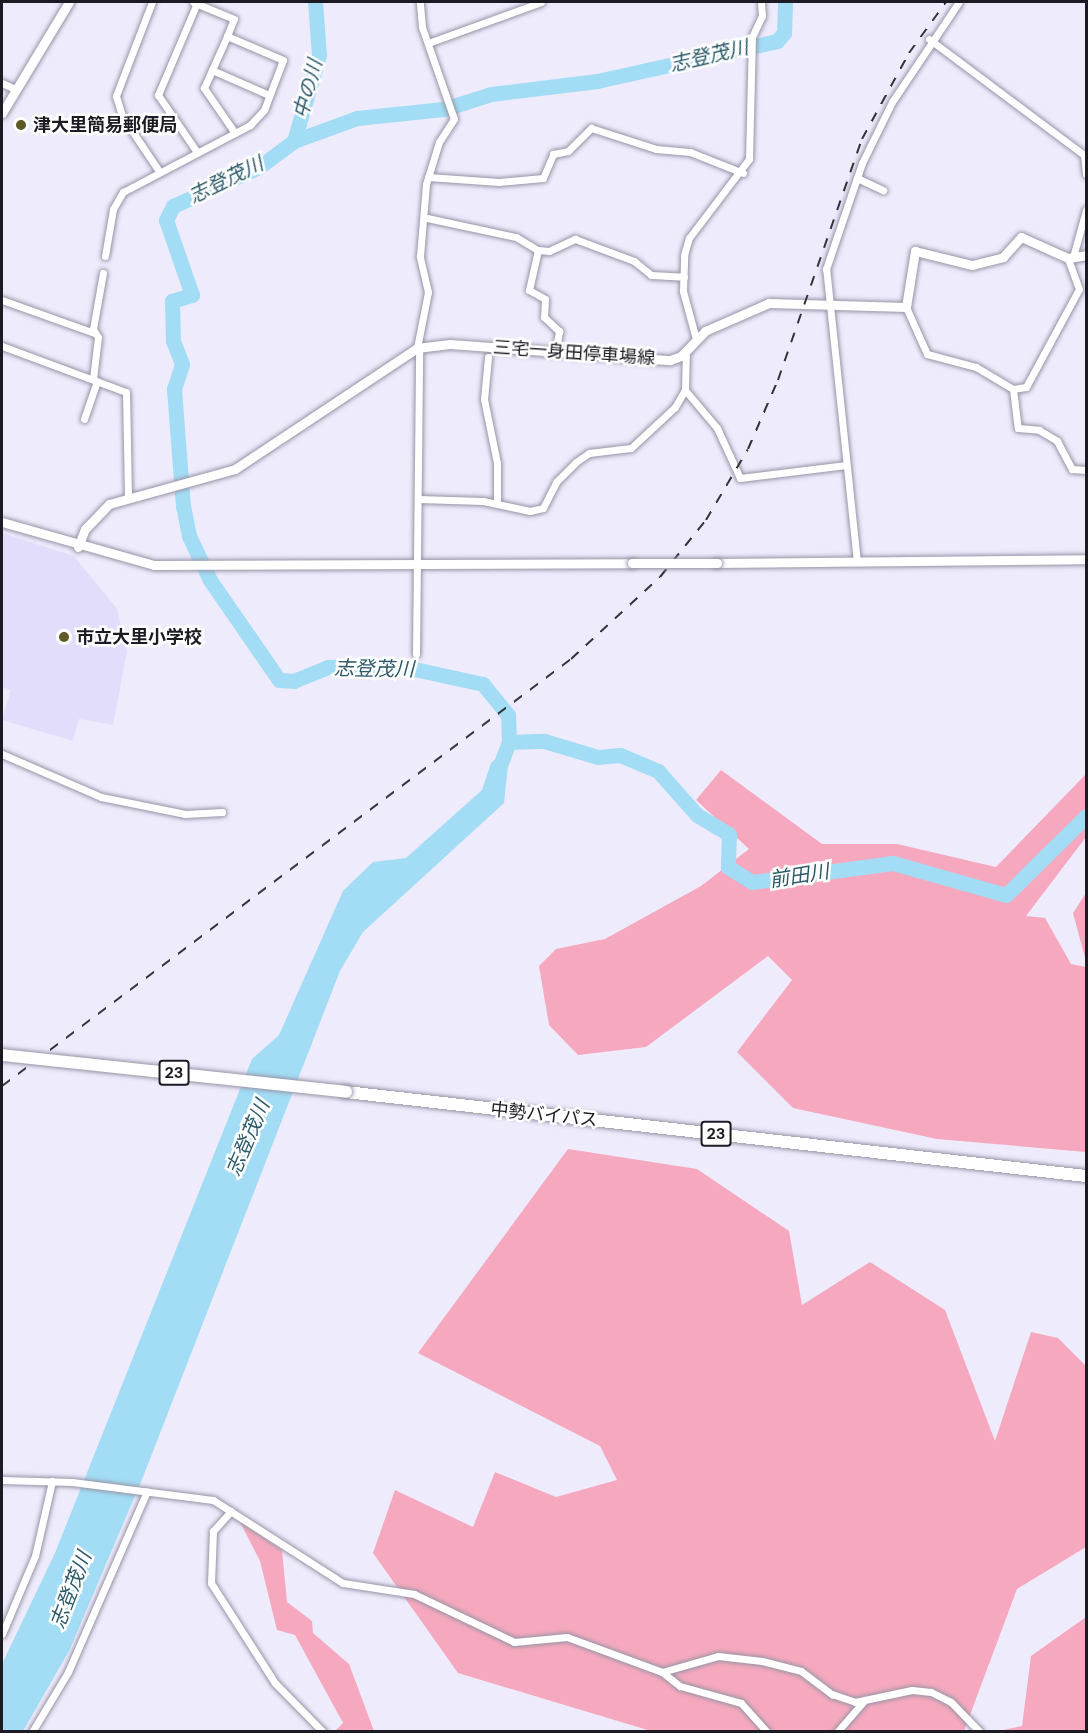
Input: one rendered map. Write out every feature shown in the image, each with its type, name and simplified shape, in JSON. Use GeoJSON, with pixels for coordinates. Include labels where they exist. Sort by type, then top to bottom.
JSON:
{"type":"FeatureCollection","features":[{"type":"Feature","properties":{"kind":"highway","name":"中勢バイパス"},"geometry":{"type":"LineString","coordinates":[[2,1055],[1086,1176]]}},
{"type":"Feature","properties":{"kind":"main road"},"geometry":{"type":"LineString","coordinates":[[2,113],[69,2]]}},
{"type":"Feature","properties":{"kind":"main road"},"geometry":{"type":"LineString","coordinates":[[906,307],[915,251],[972,265],[1004,257],[1021,237],[1071,258],[1086,255]]}},
{"type":"Feature","properties":{"kind":"main road","name":"三宅一身田停車場線"},"geometry":{"type":"LineString","coordinates":[[418,347],[556,351],[664,360],[686,350],[696,339],[759,306],[828,302],[906,307]]}},
{"type":"Feature","properties":{"kind":"main road"},"geometry":{"type":"LineString","coordinates":[[78,547],[100,509],[128,498],[190,482],[249,461],[418,347]]}},
{"type":"Feature","properties":{"kind":"main road"},"geometry":{"type":"LineString","coordinates":[[2,522],[78,547],[179,566],[1086,559]]}},
{"type":"Feature","properties":{"kind":"street"},"geometry":{"type":"LineString","coordinates":[[148,2],[116,96],[122,116],[159,171]]}},
{"type":"Feature","properties":{"kind":"street"},"geometry":{"type":"LineString","coordinates":[[197,152],[158,95],[195,2],[234,18],[204,88],[235,133]]}},
{"type":"Feature","properties":{"kind":"street"},"geometry":{"type":"LineString","coordinates":[[417,654],[418,347],[429,292],[420,256],[427,218],[428,177],[453,115],[428,42],[420,2]]}},
{"type":"Feature","properties":{"kind":"street"},"geometry":{"type":"LineString","coordinates":[[428,42],[541,2]]}},
{"type":"Feature","properties":{"kind":"street"},"geometry":{"type":"LineString","coordinates":[[696,339],[684,277],[689,238],[743,173],[749,154],[754,54],[752,37],[762,16],[761,2]]}},
{"type":"Feature","properties":{"kind":"street"},"geometry":{"type":"LineString","coordinates":[[857,562],[826,269],[857,178],[892,102],[929,39],[959,2]]}},
{"type":"Feature","properties":{"kind":"street"},"geometry":{"type":"LineString","coordinates":[[105,256],[116,201],[136,181],[235,133],[260,116],[283,60],[227,36]]}},
{"type":"Feature","properties":{"kind":"street"},"geometry":{"type":"LineString","coordinates":[[929,39],[1084,155],[1086,174]]}},
{"type":"Feature","properties":{"kind":"street"},"geometry":{"type":"LineString","coordinates":[[212,70],[269,95]]}},
{"type":"Feature","properties":{"kind":"street"},"geometry":{"type":"LineString","coordinates":[[2,83],[15,89]]}},
{"type":"Feature","properties":{"kind":"street"},"geometry":{"type":"LineString","coordinates":[[428,177],[499,182],[543,178],[553,154],[568,151],[591,128],[656,149],[690,152],[743,173]]}},
{"type":"Feature","properties":{"kind":"street"},"geometry":{"type":"LineString","coordinates":[[857,178],[883,190]]}},
{"type":"Feature","properties":{"kind":"street"},"geometry":{"type":"LineString","coordinates":[[906,307],[927,354],[976,367],[1013,389],[1026,387],[1083,290],[1071,258],[1086,210]]}},
{"type":"Feature","properties":{"kind":"street"},"geometry":{"type":"LineString","coordinates":[[427,218],[516,237],[538,250],[549,252],[575,239],[634,261],[651,274],[684,277]]}},
{"type":"Feature","properties":{"kind":"street"},"geometry":{"type":"LineString","coordinates":[[538,250],[529,290],[546,299],[544,316],[559,331],[556,351]]}},
{"type":"Feature","properties":{"kind":"street"},"geometry":{"type":"LineString","coordinates":[[94,333],[103,273]]}},
{"type":"Feature","properties":{"kind":"street"},"geometry":{"type":"LineString","coordinates":[[2,300],[94,333],[98,337],[95,380],[84,419]]}},
{"type":"Feature","properties":{"kind":"street"},"geometry":{"type":"LineString","coordinates":[[2,345],[126,392],[128,498]]}},
{"type":"Feature","properties":{"kind":"street"},"geometry":{"type":"LineString","coordinates":[[418,499],[496,503],[525,511],[543,507],[556,482],[576,462],[589,453],[631,448],[685,390],[686,350]]}},
{"type":"Feature","properties":{"kind":"street"},"geometry":{"type":"LineString","coordinates":[[488,357],[484,399],[497,463],[496,503]]}},
{"type":"Feature","properties":{"kind":"street"},"geometry":{"type":"LineString","coordinates":[[1013,389],[1018,428],[1039,430],[1057,441],[1072,469],[1086,470]]}},
{"type":"Feature","properties":{"kind":"street"},"geometry":{"type":"LineString","coordinates":[[685,390],[717,428],[740,478],[846,465]]}},
{"type":"Feature","properties":{"kind":"street"},"geometry":{"type":"LineString","coordinates":[[2,754],[101,797],[154,803],[185,814],[222,812]]}},
{"type":"Feature","properties":{"kind":"street"},"geometry":{"type":"LineString","coordinates":[[2,1480],[72,1482],[213,1500],[343,1582],[414,1594],[514,1642],[567,1637],[662,1672],[680,1686],[741,1703],[767,1731]]}},
{"type":"Feature","properties":{"kind":"street"},"geometry":{"type":"LineString","coordinates":[[2,1634],[36,1556],[52,1481]]}},
{"type":"Feature","properties":{"kind":"street"},"geometry":{"type":"LineString","coordinates":[[32,1731],[68,1672],[145,1491]]}},
{"type":"Feature","properties":{"kind":"street"},"geometry":{"type":"LineString","coordinates":[[231,1511],[213,1531],[211,1583],[275,1683],[323,1731]]}},
{"type":"Feature","properties":{"kind":"street"},"geometry":{"type":"LineString","coordinates":[[662,1672],[705,1658],[740,1657],[794,1669],[840,1698],[863,1702],[907,1690],[931,1692],[956,1706],[980,1731]]}},
{"type":"Feature","properties":{"kind":"street"},"geometry":{"type":"LineString","coordinates":[[837,1731],[863,1702]]}},
{"type":"Feature","properties":{"kind":"shaded area","name":"市立大里小学校"},"geometry":{"type":"Polygon","coordinates":[[[2,533],[74,556],[117,609],[127,651],[113,725],[79,719],[73,741],[2,720],[11,690],[2,687],[2,533]]]}},
{"type":"Feature","properties":{"kind":"shaded area"},"geometry":{"type":"Polygon","coordinates":[[[721,770],[822,844],[897,844],[996,867],[1086,774],[1086,837],[1026,916],[1045,918],[1071,964],[1086,967],[1086,1152],[937,1139],[793,1108],[737,1052],[792,980],[768,956],[646,1047],[578,1055],[549,1025],[539,966],[556,949],[605,939],[701,886],[749,849],[696,800],[721,770]]]}},
{"type":"Feature","properties":{"kind":"shaded area"},"geometry":{"type":"Polygon","coordinates":[[[1086,893],[1086,962],[1073,913],[1086,893]]]}},
{"type":"Feature","properties":{"kind":"shaded area"},"geometry":{"type":"Polygon","coordinates":[[[568,1149],[697,1169],[789,1231],[802,1305],[870,1262],[945,1310],[995,1441],[1031,1332],[1058,1338],[1086,1366],[1086,1547],[1017,1589],[964,1731],[651,1731],[458,1673],[373,1553],[395,1490],[473,1527],[495,1472],[556,1497],[617,1480],[600,1446],[418,1353],[568,1149]]]}},
{"type":"Feature","properties":{"kind":"shaded area"},"geometry":{"type":"Polygon","coordinates":[[[240,1522],[282,1550],[287,1602],[312,1621],[313,1633],[349,1664],[374,1731],[335,1731],[343,1723],[295,1635],[277,1630],[260,1561],[240,1522]]]}},
{"type":"Feature","properties":{"kind":"shaded area"},"geometry":{"type":"Polygon","coordinates":[[[1086,1617],[1086,1731],[999,1731],[1022,1726],[1031,1656],[1086,1617]]]}},
{"type":"Feature","properties":{"kind":"water"},"geometry":{"type":"Polygon","coordinates":[[[510,746],[504,803],[363,932],[340,971],[143,1477],[69,1651],[23,1731],[2,1732],[2,1664],[55,1553],[252,1059],[279,1035],[343,891],[373,862],[406,858],[482,790],[491,763],[510,746]]]}},
{"type":"Feature","properties":{"kind":"waterway","name":"中の川"},"geometry":{"type":"LineString","coordinates":[[294,141],[319,55],[315,2]]}},
{"type":"Feature","properties":{"kind":"waterway","name":"志登茂川"},"geometry":{"type":"LineString","coordinates":[[499,768],[509,742],[508,715],[483,684],[396,665],[328,667],[294,681],[279,680],[210,580],[189,536],[183,506],[174,389],[182,364],[173,341],[172,301],[192,295],[166,220],[173,206],[259,167],[294,141],[357,118],[444,109],[491,94],[597,81],[777,41],[784,33],[785,2]]}},
{"type":"Feature","properties":{"kind":"waterway","name":"前田川"},"geometry":{"type":"LineString","coordinates":[[509,742],[544,741],[598,757],[620,755],[658,771],[697,815],[729,834],[728,867],[752,882],[893,863],[1006,895],[1086,816]]}},
{"type":"Feature","properties":{"kind":"railway"},"geometry":{"type":"LineString","coordinates":[[2,1086],[571,659],[660,577],[706,520],[748,449],[778,380],[862,139],[909,53],[946,2]]}},
{"type":"Feature","properties":{"kind":"place","name":"津大里簡易郵便局"},"geometry":{"type":"Point","coordinates":[21,125]}},
{"type":"Feature","properties":{"kind":"place","name":"市立大里小学校"},"geometry":{"type":"Point","coordinates":[64,637]}}]}
